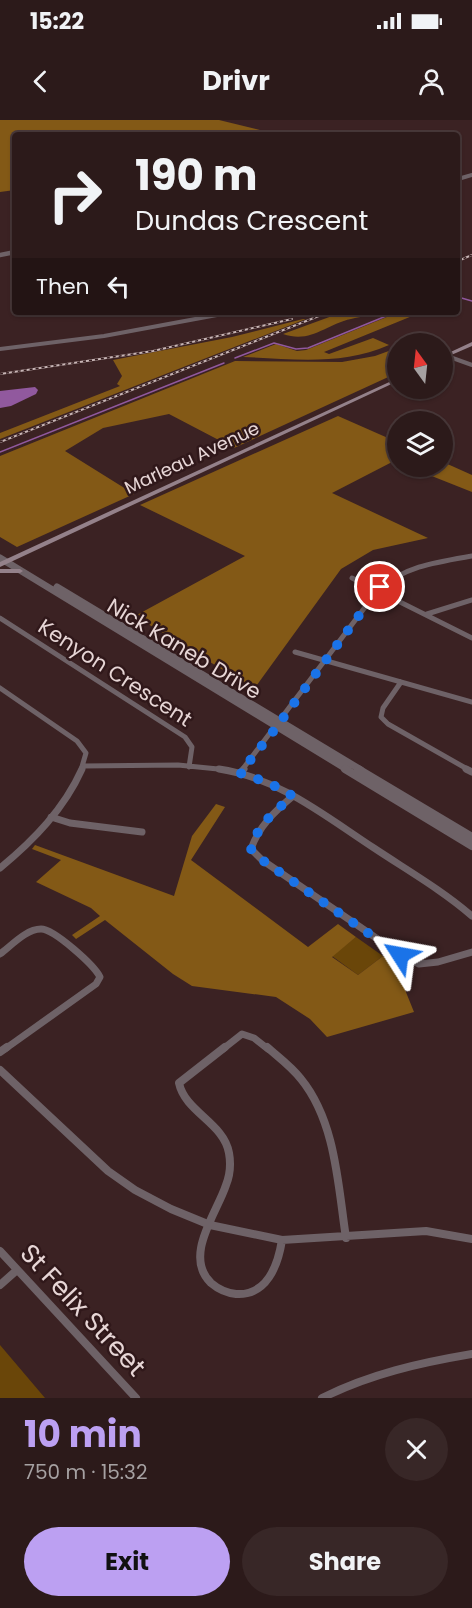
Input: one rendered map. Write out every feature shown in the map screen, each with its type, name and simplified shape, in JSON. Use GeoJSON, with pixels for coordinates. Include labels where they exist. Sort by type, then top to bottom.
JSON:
{"type":"FeatureCollection","features":[{"type":"Feature","properties":{"kind":"main road"},"geometry":{"type":"LineString","coordinates":[[453,353],[472,344]]}},
{"type":"Feature","properties":{"kind":"main road","name":"Marleau Avenue"},"geometry":{"type":"LineString","coordinates":[[4,561],[387,384]]}},
{"type":"Feature","properties":{"kind":"main road"},"geometry":{"type":"LineString","coordinates":[[0,571],[20,571]]}},
{"type":"Feature","properties":{"kind":"street"},"geometry":{"type":"LineString","coordinates":[[0,349],[104,336],[217,315]]}},
{"type":"Feature","properties":{"kind":"street"},"geometry":{"type":"LineString","coordinates":[[453,359],[472,365]]}},
{"type":"Feature","properties":{"kind":"street","name":"Nick Kaneb Drive"},"geometry":{"type":"LineString","coordinates":[[0,553],[4,561],[20,571],[472,837]]}},
{"type":"Feature","properties":{"kind":"street"},"geometry":{"type":"LineString","coordinates":[[240,773],[378,590],[390,578],[412,567],[472,556]]}},
{"type":"Feature","properties":{"kind":"street","name":"Nick Kaneb Drive"},"geometry":{"type":"LineString","coordinates":[[4,561],[278,724],[472,846]]}},
{"type":"Feature","properties":{"kind":"street"},"geometry":{"type":"LineString","coordinates":[[352,578],[472,638]]}},
{"type":"Feature","properties":{"kind":"street"},"geometry":{"type":"LineString","coordinates":[[426,615],[472,600]]}},
{"type":"Feature","properties":{"kind":"street","name":"Kenyon Crescent"},"geometry":{"type":"LineString","coordinates":[[0,618],[185,737],[192,747],[189,767]]}},
{"type":"Feature","properties":{"kind":"street"},"geometry":{"type":"LineString","coordinates":[[296,652],[472,702]]}},
{"type":"Feature","properties":{"kind":"street"},"geometry":{"type":"LineString","coordinates":[[401,682],[383,708],[381,717],[388,724],[472,772]]}},
{"type":"Feature","properties":{"kind":"street"},"geometry":{"type":"LineString","coordinates":[[0,688],[82,746],[86,753],[68,794],[51,818],[26,847],[0,868]]}},
{"type":"Feature","properties":{"kind":"street"},"geometry":{"type":"LineString","coordinates":[[82,766],[189,767],[240,773],[269,783],[446,894],[472,916]]}},
{"type":"Feature","properties":{"kind":"street"},"geometry":{"type":"LineString","coordinates":[[293,796],[268,816],[254,838],[251,849],[262,860],[400,955],[419,964],[438,962],[472,952]]}},
{"type":"Feature","properties":{"kind":"street"},"geometry":{"type":"LineString","coordinates":[[51,818],[70,823],[142,832]]}},
{"type":"Feature","properties":{"kind":"street"},"geometry":{"type":"LineString","coordinates":[[0,954],[35,931],[44,929],[54,934],[100,976],[96,984],[0,1052]]}},
{"type":"Feature","properties":{"kind":"street"},"geometry":{"type":"LineString","coordinates":[[282,1240],[271,1274],[265,1283],[254,1291],[244,1294],[226,1293],[210,1283],[202,1269],[200,1256],[210,1225],[221,1204],[231,1167],[229,1149],[219,1130],[178,1090],[179,1083],[236,1037],[247,1034],[255,1037],[293,1070],[305,1083],[316,1101],[326,1130],[346,1238]]}},
{"type":"Feature","properties":{"kind":"street"},"geometry":{"type":"LineString","coordinates":[[0,1071],[108,1171],[135,1190],[171,1209],[210,1225],[282,1240],[426,1232],[472,1239]]}},
{"type":"Feature","properties":{"kind":"street","name":"St Felix Street"},"geometry":{"type":"LineString","coordinates":[[0,1251],[135,1398]]}},
{"type":"Feature","properties":{"kind":"street"},"geometry":{"type":"LineString","coordinates":[[0,1285],[17,1270]]}},
{"type":"Feature","properties":{"kind":"street"},"geometry":{"type":"LineString","coordinates":[[322,1398],[345,1386],[402,1365],[472,1354]]}},
{"type":"Feature","properties":{"kind":"shaded area"},"geometry":{"type":"Polygon","coordinates":[[[0,120],[219,120],[264,131],[12,132],[12,190],[0,192],[0,120]]]}},
{"type":"Feature","properties":{"kind":"shaded area"},"geometry":{"type":"Polygon","coordinates":[[[335,315],[370,315],[342,321],[302,337],[283,334],[335,315]]]}},
{"type":"Feature","properties":{"kind":"shaded area"},"geometry":{"type":"Polygon","coordinates":[[[392,315],[415,315],[324,352],[329,354],[373,338],[387,344],[371,352],[317,360],[243,357],[276,344],[297,351],[306,350],[392,315]]]}},
{"type":"Feature","properties":{"kind":"shaded area"},"geometry":{"type":"Polygon","coordinates":[[[306,319],[0,439],[0,433],[120,386],[117,384],[122,376],[113,360],[232,337],[306,319]]]}},
{"type":"Feature","properties":{"kind":"shaded area"},"geometry":{"type":"Polygon","coordinates":[[[387,352],[387,378],[234,448],[169,414],[103,428],[65,451],[134,494],[17,547],[0,537],[0,456],[235,361],[342,362],[387,352]]]}},
{"type":"Feature","properties":{"kind":"shaded area"},"geometry":{"type":"Polygon","coordinates":[[[35,387],[38,390],[36,394],[11,406],[0,408],[0,391],[35,387]]]}},
{"type":"Feature","properties":{"kind":"shaded area"},"geometry":{"type":"Polygon","coordinates":[[[338,416],[387,438],[387,465],[332,493],[428,538],[373,550],[341,569],[254,689],[135,616],[245,556],[140,505],[338,416]]]}},
{"type":"Feature","properties":{"kind":"shaded area"},"geometry":{"type":"Polygon","coordinates":[[[453,466],[472,475],[472,492],[434,477],[453,477],[453,466]]]}},
{"type":"Feature","properties":{"kind":"shaded area"},"geometry":{"type":"Polygon","coordinates":[[[216,804],[225,807],[191,860],[308,947],[338,924],[356,937],[332,957],[358,975],[383,956],[395,965],[414,1012],[327,1037],[310,1019],[276,997],[192,986],[173,974],[105,920],[76,939],[72,935],[100,916],[91,908],[36,882],[61,860],[32,849],[35,845],[174,896],[192,836],[216,804]]]}},
{"type":"Feature","properties":{"kind":"shaded area"},"geometry":{"type":"Polygon","coordinates":[[[356,937],[383,956],[358,975],[332,956],[356,937]]]}},
{"type":"Feature","properties":{"kind":"shaded area"},"geometry":{"type":"Polygon","coordinates":[[[0,1345],[45,1398],[0,1398],[0,1345]]]}},
{"type":"Feature","properties":{"kind":"waterway"},"geometry":{"type":"LineString","coordinates":[[460,298],[472,301]]}},
{"type":"Feature","properties":{"kind":"waterway"},"geometry":{"type":"LineString","coordinates":[[235,358],[274,343],[296,349],[308,348],[389,315]]}},
{"type":"Feature","properties":{"kind":"waterway"},"geometry":{"type":"LineString","coordinates":[[0,452],[224,363]]}},
{"type":"Feature","properties":{"kind":"railway"},"geometry":{"type":"LineString","coordinates":[[460,260],[472,255]]}},
{"type":"Feature","properties":{"kind":"railway"},"geometry":{"type":"LineString","coordinates":[[0,442],[321,315]]}},
{"type":"Feature","properties":{"kind":"railway"},"geometry":{"type":"LineString","coordinates":[[0,374],[153,351],[292,319]]}},
{"type":"Feature","properties":{"kind":"route"},"geometry":{"type":"LineString","coordinates":[[380,587],[272,733],[243,766],[240,773],[269,783],[293,796],[268,816],[254,838],[251,849],[262,860],[400,955]]}}]}
